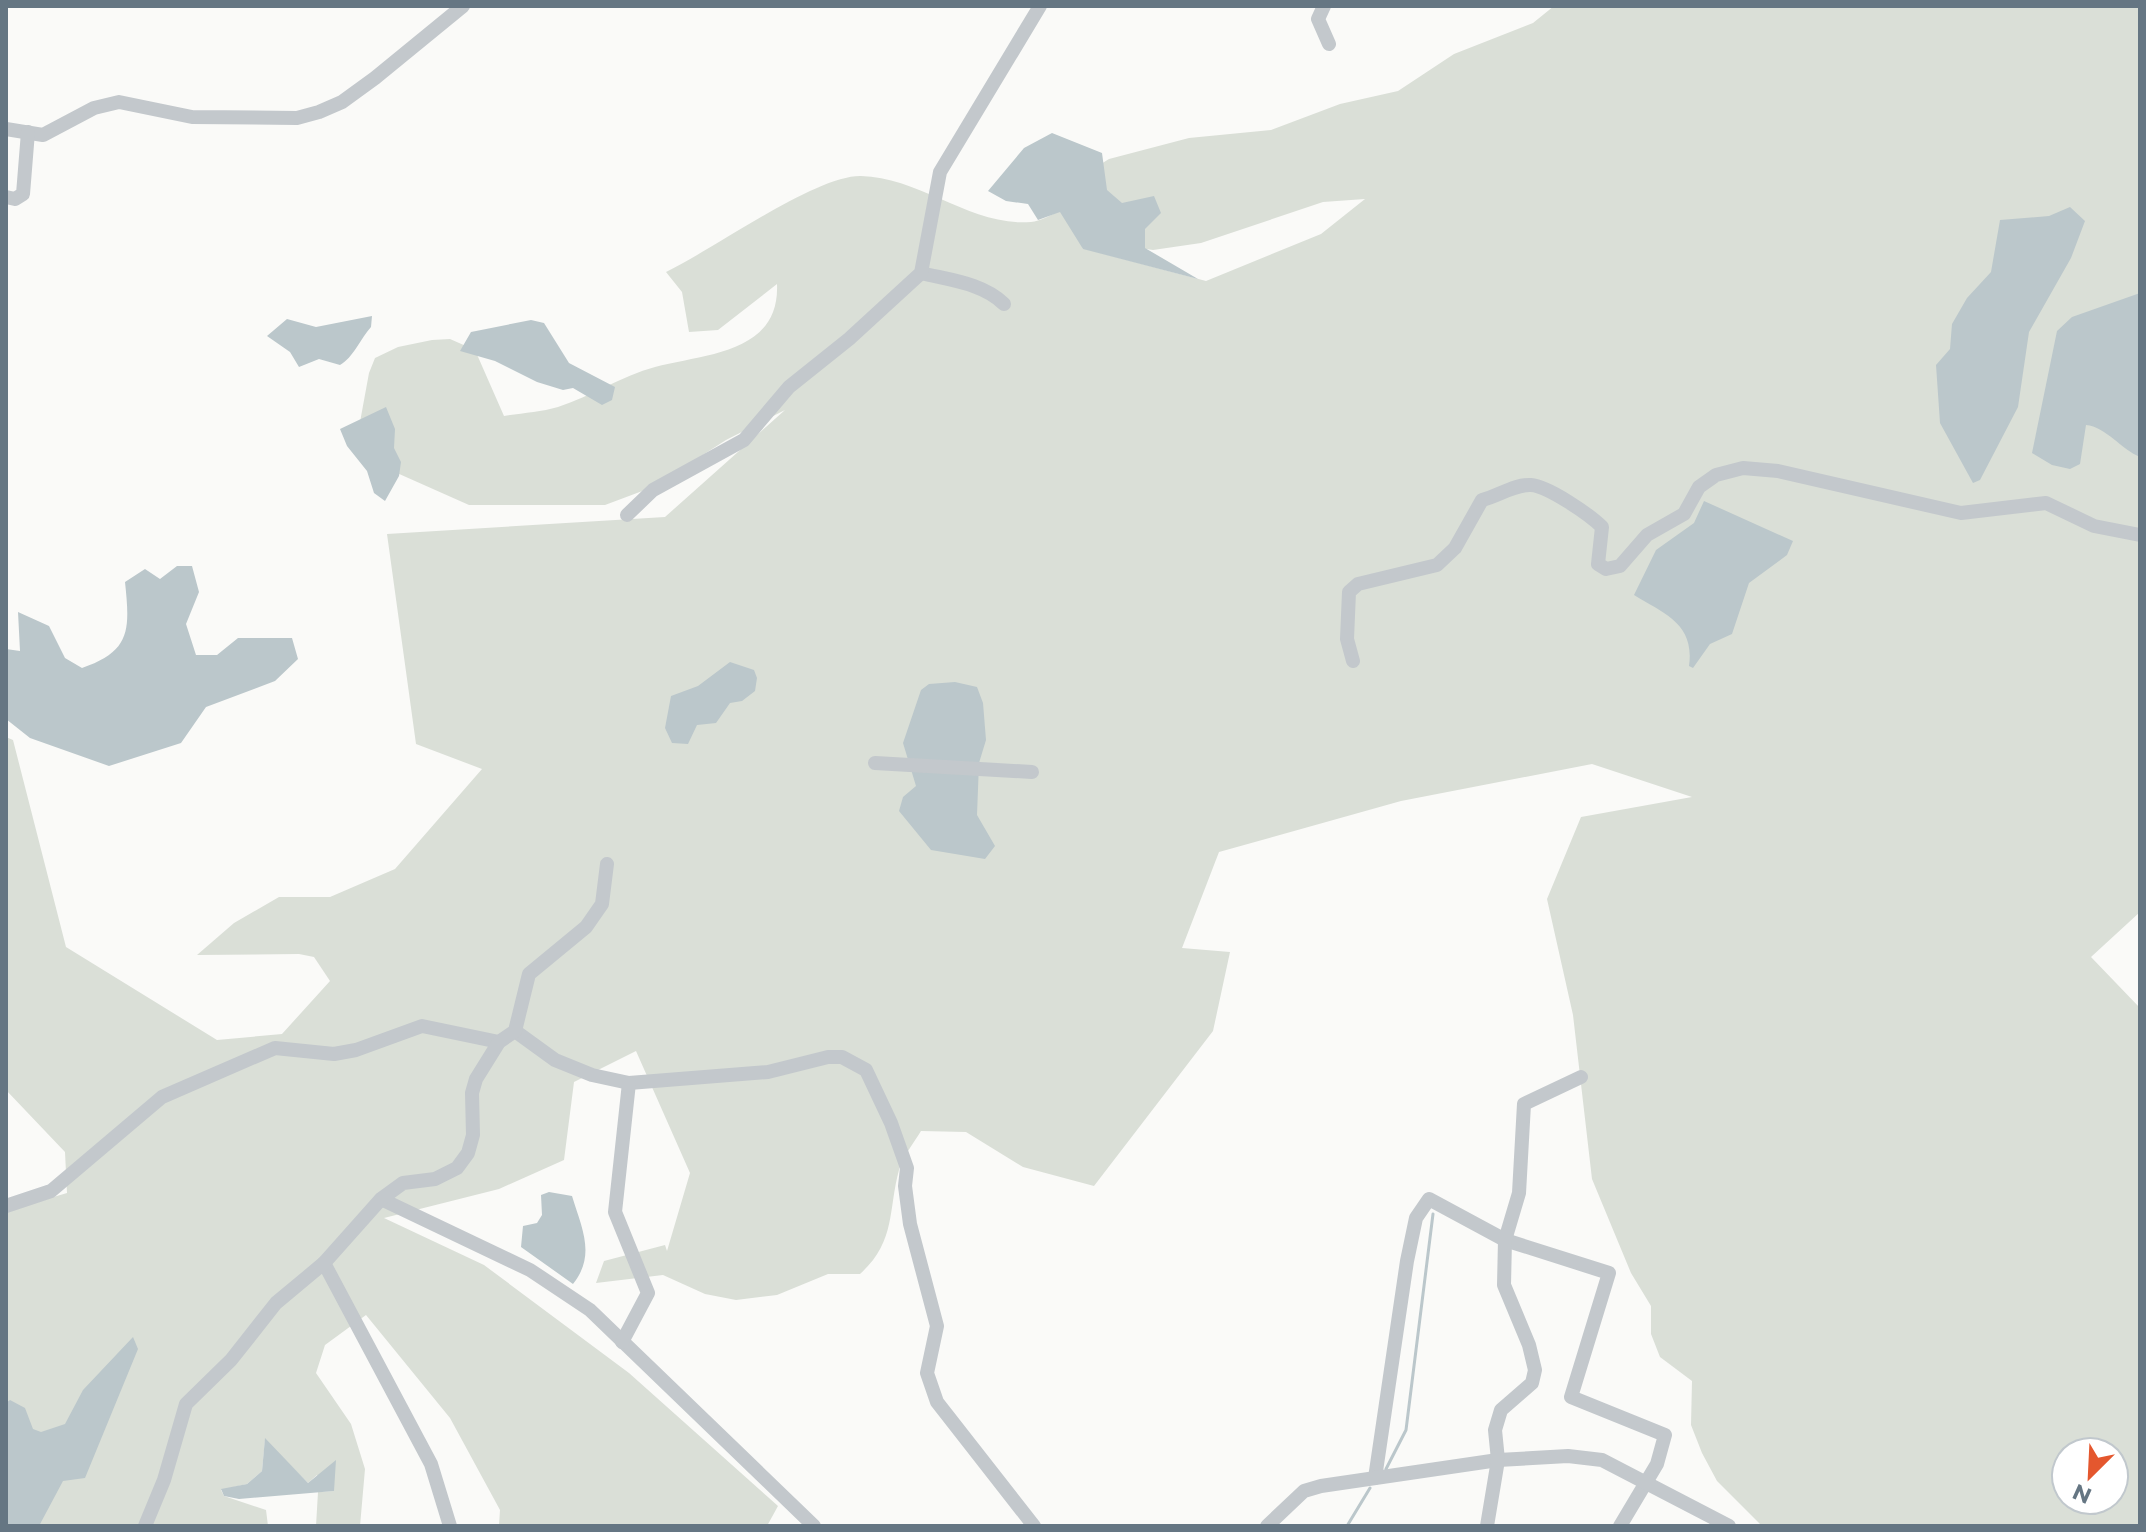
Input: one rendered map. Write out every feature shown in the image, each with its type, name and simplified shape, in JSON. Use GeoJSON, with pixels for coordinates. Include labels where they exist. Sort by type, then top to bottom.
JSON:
{"type":"FeatureCollection","features":[{"type":"Feature","properties":{"kind":"street"},"geometry":{"type":"LineString","coordinates":[[6,129],[43,135],[94,108],[119,102],[192,117],[297,118],[342,102],[463,6]]}},
{"type":"Feature","properties":{"kind":"street"},"geometry":{"type":"LineString","coordinates":[[627,515],[653,490],[744,440],[789,387],[849,339],[921,273],[940,172],[1040,6]]}},
{"type":"Feature","properties":{"kind":"street"},"geometry":{"type":"LineString","coordinates":[[1324,6],[1318,19],[1329,44]]}},
{"type":"Feature","properties":{"kind":"street"},"geometry":{"type":"LineString","coordinates":[[6,197],[15,199],[23,194],[28,132]]}},
{"type":"Feature","properties":{"kind":"street"},"geometry":{"type":"LineString","coordinates":[[921,273],[977,287],[995,295],[1004,304]]}},
{"type":"Feature","properties":{"kind":"street"},"geometry":{"type":"LineString","coordinates":[[1353,661],[1347,639],[1349,592],[1358,584],[1437,565],[1455,548],[1482,500],[1530,485],[1543,488],[1590,515],[1602,527],[1604,537],[1598,564],[1606,569],[1620,566],[1647,535],[1684,514],[1699,487],[1716,475],[1743,468],[1778,471],[1961,513],[2046,503],[2094,526],[2140,535]]}},
{"type":"Feature","properties":{"kind":"street"},"geometry":{"type":"LineString","coordinates":[[875,763],[1032,772]]}},
{"type":"Feature","properties":{"kind":"street"},"geometry":{"type":"LineString","coordinates":[[145,1526],[164,1480],[186,1404],[231,1360],[276,1303],[324,1263],[381,1199],[403,1183],[448,1174],[468,1153],[473,1135],[472,1093],[476,1079],[499,1042],[515,1031],[529,974],[586,927],[602,904],[607,864]]}},
{"type":"Feature","properties":{"kind":"street"},"geometry":{"type":"LineString","coordinates":[[6,1206],[51,1191],[162,1097],[275,1048],[334,1054],[356,1050],[422,1026],[499,1042]]}},
{"type":"Feature","properties":{"kind":"street"},"geometry":{"type":"LineString","coordinates":[[515,1031],[555,1060],[592,1075],[629,1083],[768,1072],[835,1056],[866,1070],[891,1123],[907,1168],[905,1186],[910,1224],[937,1326],[927,1373],[937,1402],[1034,1526]]}},
{"type":"Feature","properties":{"kind":"street"},"geometry":{"type":"LineString","coordinates":[[1487,1526],[1498,1460],[1495,1430],[1501,1410],[1532,1383],[1535,1370],[1529,1345],[1504,1285],[1505,1240],[1519,1193],[1524,1104],[1581,1077]]}},
{"type":"Feature","properties":{"kind":"street"},"geometry":{"type":"LineString","coordinates":[[622,1342],[648,1293],[615,1212],[629,1083]]}},
{"type":"Feature","properties":{"kind":"street"},"geometry":{"type":"LineString","coordinates":[[381,1199],[530,1270],[590,1310],[814,1526]]}},
{"type":"Feature","properties":{"kind":"street"},"geometry":{"type":"LineString","coordinates":[[1375,1478],[1416,1218],[1429,1199],[1505,1240],[1609,1273],[1571,1397],[1665,1435],[1657,1464],[1620,1526]]}},
{"type":"Feature","properties":{"kind":"street"},"geometry":{"type":"LineString","coordinates":[[324,1263],[431,1464],[450,1526]]}},
{"type":"Feature","properties":{"kind":"street"},"geometry":{"type":"LineString","coordinates":[[1267,1526],[1304,1491],[1498,1460],[1568,1456],[1602,1460],[1729,1526]]}},
{"type":"Feature","properties":{"kind":"shaded area"},"geometry":{"type":"Polygon","coordinates":[[[1554,6],[2140,6],[2140,912],[2091,957],[2140,1008],[2140,1526],[1762,1526],[1717,1481],[1691,1425],[1692,1381],[1660,1357],[1651,1334],[1651,1306],[1631,1273],[1592,1179],[1573,1015],[1547,899],[1581,817],[1692,797],[1592,764],[1401,801],[1219,852],[1182,948],[1230,952],[1213,1031],[1094,1186],[1023,1167],[966,1132],[921,1131],[901,1165],[889,1225],[880,1250],[860,1274],[828,1274],[777,1295],[736,1300],[705,1294],[663,1275],[596,1283],[604,1261],[665,1245],[667,1251],[690,1173],[636,1051],[574,1082],[564,1160],[499,1189],[384,1218],[484,1265],[629,1373],[778,1506],[767,1526],[499,1526],[500,1510],[450,1418],[366,1315],[325,1345],[316,1373],[351,1424],[365,1469],[360,1526],[316,1526],[318,1492],[334,1491],[317,1475],[308,1483],[265,1440],[262,1471],[247,1484],[221,1490],[224,1496],[266,1510],[268,1526],[6,1526],[6,1211],[67,1193],[65,1152],[6,1090],[6,737],[13,740],[66,947],[217,1040],[282,1034],[330,981],[314,957],[299,954],[197,955],[234,923],[279,897],[330,897],[395,869],[482,769],[416,744],[387,534],[665,517],[785,410],[726,440],[653,487],[605,505],[469,505],[388,469],[360,422],[369,373],[375,358],[398,347],[450,339],[475,350],[504,416],[558,407],[643,371],[736,347],[753,338],[766,325],[775,307],[777,284],[718,330],[689,332],[682,292],[666,272],[818,187],[861,176],[883,178],[988,217],[1009,222],[1034,221],[1060,211],[1072,182],[1109,159],[1189,138],[1271,130],[1340,104],[1398,91],[1454,54],[1533,23],[1554,6]],[[1365,199],[1323,202],[1201,243],[1153,250],[1095,241],[1082,248],[1206,281],[1321,234],[1365,199]]]}},
{"type":"Feature","properties":{"kind":"shaded area"},"geometry":{"type":"Polygon","coordinates":[[[1052,133],[1102,153],[1107,190],[1122,203],[1154,196],[1161,213],[1145,229],[1145,248],[1198,279],[1083,249],[1060,212],[1038,220],[1028,204],[1006,201],[988,191],[1024,148],[1052,133]]]}},
{"type":"Feature","properties":{"kind":"shaded area"},"geometry":{"type":"Polygon","coordinates":[[[2070,207],[2085,221],[2071,258],[2029,332],[2018,407],[1980,480],[1973,483],[1940,423],[1936,365],[1950,349],[1952,324],[1967,298],[1991,272],[2000,220],[2049,216],[2070,207]]]}},
{"type":"Feature","properties":{"kind":"shaded area"},"geometry":{"type":"Polygon","coordinates":[[[2140,293],[2140,457],[2100,430],[2086,425],[2080,464],[2070,469],[2052,465],[2032,453],[2057,331],[2072,317],[2140,293]]]}},
{"type":"Feature","properties":{"kind":"shaded area"},"geometry":{"type":"Polygon","coordinates":[[[372,316],[371,327],[353,353],[340,365],[319,359],[299,367],[290,352],[267,336],[287,319],[316,327],[372,316]]]}},
{"type":"Feature","properties":{"kind":"shaded area"},"geometry":{"type":"Polygon","coordinates":[[[531,320],[544,323],[569,363],[615,387],[612,400],[602,405],[573,388],[563,390],[537,382],[495,361],[460,351],[471,332],[531,320]]]}},
{"type":"Feature","properties":{"kind":"shaded area"},"geometry":{"type":"Polygon","coordinates":[[[386,407],[395,429],[394,448],[401,462],[399,476],[385,501],[374,493],[367,471],[347,446],[340,429],[386,407]]]}},
{"type":"Feature","properties":{"kind":"shaded area"},"geometry":{"type":"Polygon","coordinates":[[[1704,501],[1793,541],[1787,555],[1749,583],[1732,634],[1710,644],[1693,668],[1689,666],[1690,652],[1682,630],[1667,615],[1634,595],[1656,550],[1694,523],[1704,501]]]}},
{"type":"Feature","properties":{"kind":"shaded area"},"geometry":{"type":"Polygon","coordinates":[[[177,566],[192,566],[199,592],[186,624],[196,655],[217,655],[238,638],[292,638],[298,659],[275,681],[206,707],[181,743],[109,766],[30,738],[6,719],[6,649],[20,651],[18,612],[49,626],[65,658],[82,668],[110,654],[124,637],[127,626],[125,582],[145,569],[160,579],[177,566]]]}},
{"type":"Feature","properties":{"kind":"shaded area"},"geometry":{"type":"Polygon","coordinates":[[[730,662],[754,670],[757,678],[755,691],[742,701],[730,703],[716,723],[697,725],[688,744],[672,743],[665,728],[671,696],[698,686],[730,662]]]}},
{"type":"Feature","properties":{"kind":"shaded area"},"geometry":{"type":"Polygon","coordinates":[[[955,682],[977,687],[983,703],[986,740],[979,763],[977,815],[995,846],[985,859],[931,850],[899,811],[903,797],[916,786],[903,743],[921,690],[929,684],[955,682]]]}},
{"type":"Feature","properties":{"kind":"shaded area"},"geometry":{"type":"Polygon","coordinates":[[[549,1192],[572,1196],[583,1231],[584,1263],[573,1284],[521,1247],[523,1226],[537,1223],[542,1215],[541,1195],[549,1192]]]}},
{"type":"Feature","properties":{"kind":"shaded area"},"geometry":{"type":"Polygon","coordinates":[[[133,1337],[138,1349],[85,1478],[63,1481],[39,1526],[6,1526],[6,1403],[10,1400],[25,1408],[33,1429],[41,1432],[65,1424],[83,1390],[133,1337]]]}},
{"type":"Feature","properties":{"kind":"shaded area"},"geometry":{"type":"Polygon","coordinates":[[[265,1438],[308,1483],[336,1460],[334,1491],[239,1499],[224,1496],[221,1489],[247,1484],[262,1471],[265,1438]]]}},
{"type":"Feature","properties":{"kind":"waterway"},"geometry":{"type":"LineString","coordinates":[[1386,1469],[1406,1430],[1433,1214]]}},
{"type":"Feature","properties":{"kind":"waterway"},"geometry":{"type":"LineString","coordinates":[[1347,1526],[1370,1488]]}}]}
